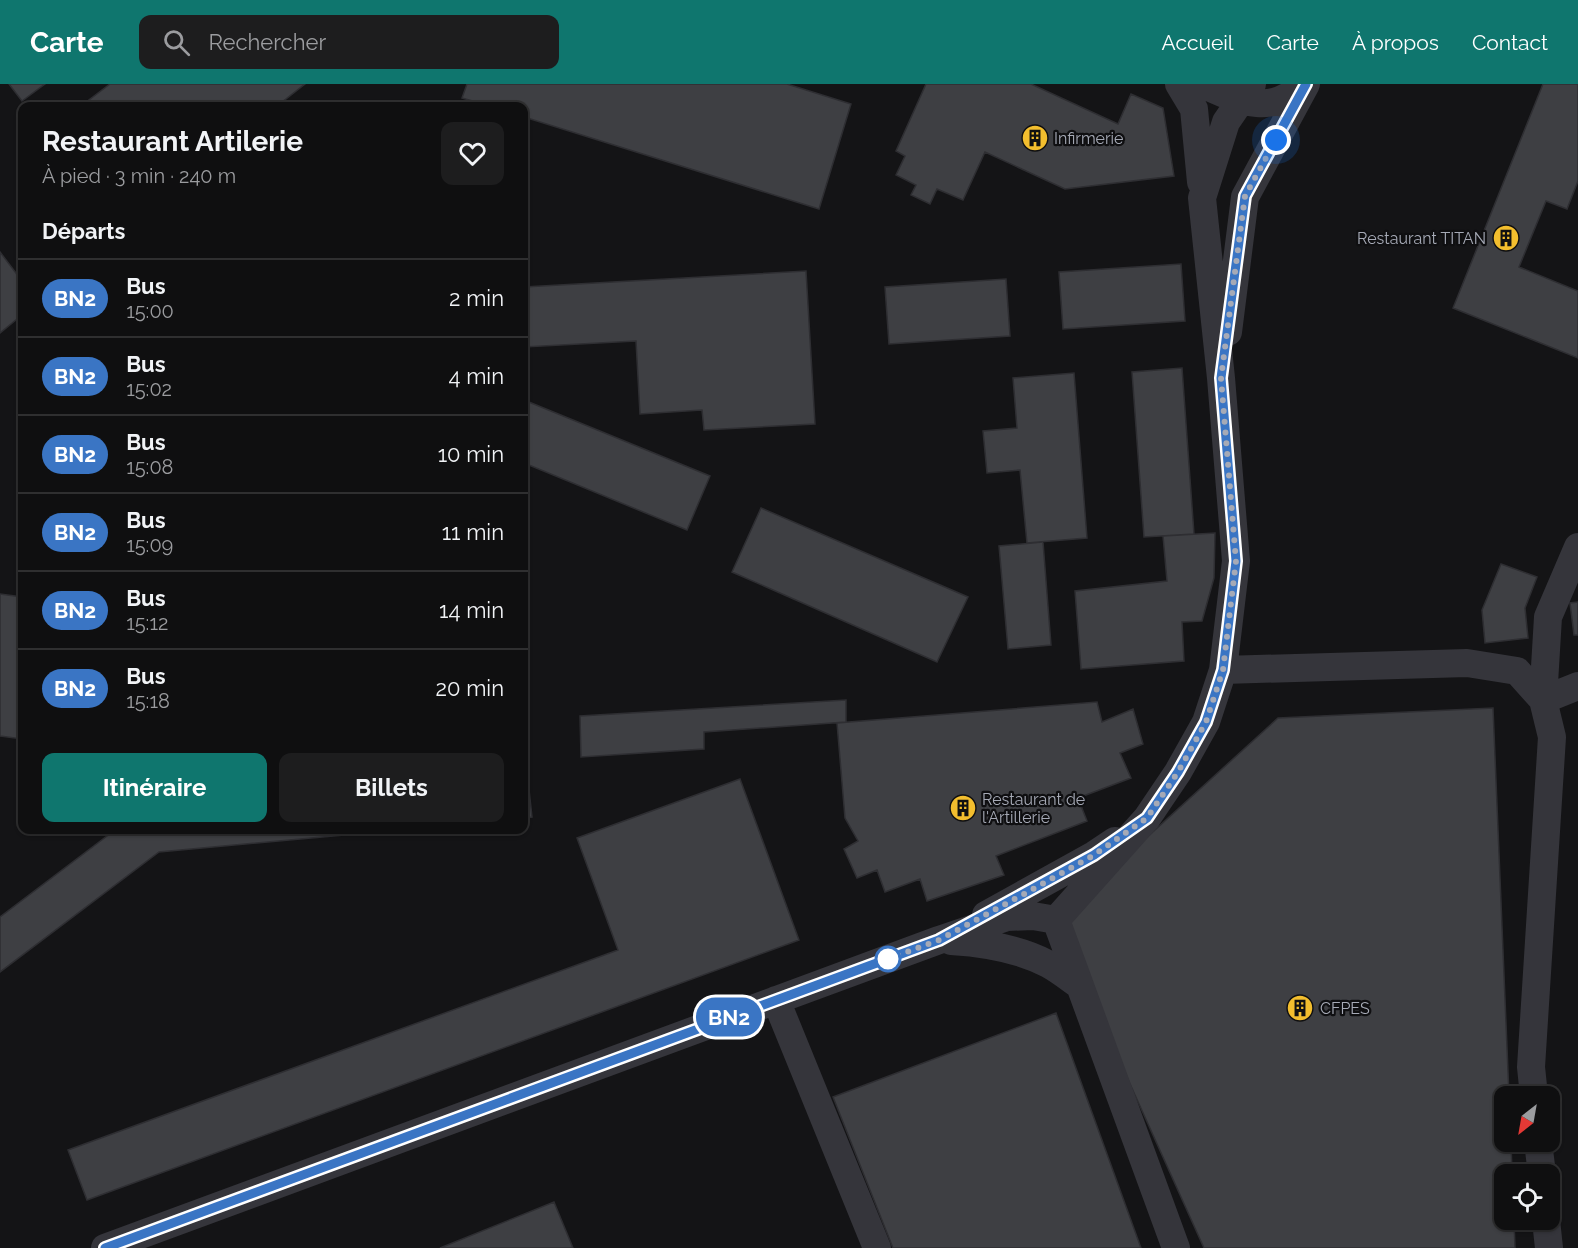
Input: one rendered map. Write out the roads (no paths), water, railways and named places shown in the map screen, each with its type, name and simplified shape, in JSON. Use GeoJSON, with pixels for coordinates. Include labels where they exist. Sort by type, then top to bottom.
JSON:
{"type":"FeatureCollection","features":[{"type":"Feature","properties":{"kind":"street"},"geometry":{"type":"LineString","coordinates":[[1056,920],[1147,818],[1178,772],[1206,722],[1223,670],[1236,561],[1221,378],[1194,109],[1179,84]]}},
{"type":"Feature","properties":{"kind":"street"},"geometry":{"type":"LineString","coordinates":[[1202,84],[1246,92],[1259,104],[1278,101],[1296,92],[1305,84]]}},
{"type":"Feature","properties":{"kind":"street"},"geometry":{"type":"LineString","coordinates":[[1216,84],[1222,91],[1246,92]]}},
{"type":"Feature","properties":{"kind":"street"},"geometry":{"type":"LineString","coordinates":[[1221,378],[1245,196],[1305,84]]}},
{"type":"Feature","properties":{"kind":"street"},"geometry":{"type":"LineString","coordinates":[[1202,198],[1226,122],[1246,92]]}},
{"type":"Feature","properties":{"kind":"street"},"geometry":{"type":"LineString","coordinates":[[1533,1086],[1531,1067],[1552,737],[1543,700],[1548,616],[1578,547]]}},
{"type":"Feature","properties":{"kind":"street"},"geometry":{"type":"LineString","coordinates":[[1223,670],[1467,663],[1517,671],[1543,700]]}},
{"type":"Feature","properties":{"kind":"street"},"geometry":{"type":"LineString","coordinates":[[1543,700],[1578,686]]}},
{"type":"Feature","properties":{"kind":"street"},"geometry":{"type":"LineString","coordinates":[[939,940],[1094,855],[1147,818]]}},
{"type":"Feature","properties":{"kind":"street"},"geometry":{"type":"LineString","coordinates":[[105,1248],[939,940],[1007,917],[1033,916],[1056,920]]}},
{"type":"Feature","properties":{"kind":"street"},"geometry":{"type":"LineString","coordinates":[[1056,920],[1176,1248]]}},
{"type":"Feature","properties":{"kind":"street"},"geometry":{"type":"LineString","coordinates":[[939,940],[982,943],[1024,953],[1049,964],[1079,985]]}},
{"type":"Feature","properties":{"kind":"street"},"geometry":{"type":"LineString","coordinates":[[776,1000],[877,1248]]}},
{"type":"Feature","properties":{"kind":"street"},"geometry":{"type":"LineString","coordinates":[[1547,1230],[1549,1248]]}},
{"type":"Feature","properties":{"kind":"place","name":"Infirmerie"},"geometry":{"type":"Point","coordinates":[1035,138]}},
{"type":"Feature","properties":{"kind":"place","name":"Restaurant TITAN"},"geometry":{"type":"Point","coordinates":[1506,238]}},
{"type":"Feature","properties":{"kind":"place","name":"Restaurant de l'Artillerie"},"geometry":{"type":"Point","coordinates":[963,808]}},
{"type":"Feature","properties":{"kind":"place","name":"CFPES"},"geometry":{"type":"Point","coordinates":[1300,1008]}}]}
